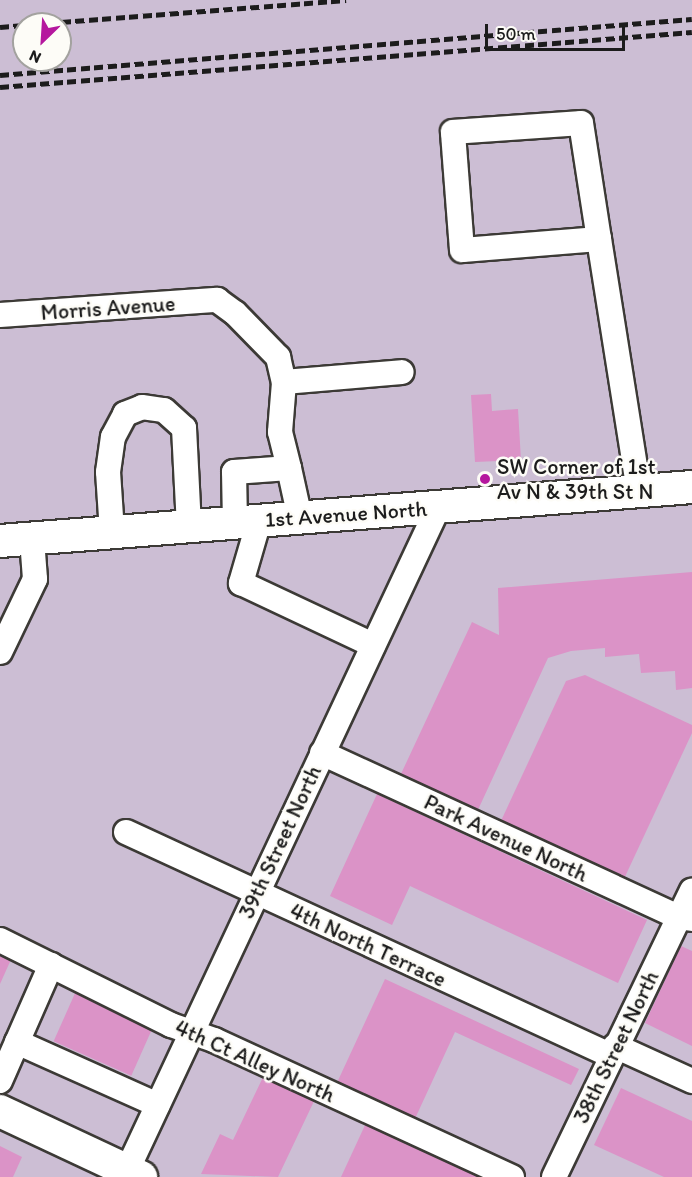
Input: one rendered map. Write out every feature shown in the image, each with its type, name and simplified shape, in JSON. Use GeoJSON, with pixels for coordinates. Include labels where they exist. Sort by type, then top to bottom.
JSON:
{"type":"FeatureCollection","features":[{"type":"Feature","properties":{"kind":"main road","name":"1st Avenue North"},"geometry":{"type":"LineString","coordinates":[[0,541],[692,487]]}},
{"type":"Feature","properties":{"kind":"main road"},"geometry":{"type":"LineString","coordinates":[[0,1111],[131,1175]]}},
{"type":"Feature","properties":{"kind":"street"},"geometry":{"type":"LineString","coordinates":[[599,239],[462,250],[453,132],[581,123],[639,491]]}},
{"type":"Feature","properties":{"kind":"street","name":"Morris Avenue"},"geometry":{"type":"LineString","coordinates":[[0,315],[217,300],[278,357],[284,382]]}},
{"type":"Feature","properties":{"kind":"street"},"geometry":{"type":"LineString","coordinates":[[300,518],[280,432],[284,382],[402,372]]}},
{"type":"Feature","properties":{"kind":"street"},"geometry":{"type":"LineString","coordinates":[[112,532],[108,472],[113,437],[125,414],[142,407],[164,410],[184,428],[189,526]]}},
{"type":"Feature","properties":{"kind":"street"},"geometry":{"type":"LineString","coordinates":[[289,468],[234,472],[247,522],[241,583],[373,645]]}},
{"type":"Feature","properties":{"kind":"street","name":"39th Street North"},"geometry":{"type":"LineString","coordinates":[[131,1175],[158,1105],[191,1032],[438,508]]}},
{"type":"Feature","properties":{"kind":"street"},"geometry":{"type":"LineString","coordinates":[[0,652],[11,608],[35,579],[32,539]]}},
{"type":"Feature","properties":{"kind":"street","name":"Park Avenue North"},"geometry":{"type":"LineString","coordinates":[[322,753],[685,918]]}},
{"type":"Feature","properties":{"kind":"street","name":"4th North Terrace"},"geometry":{"type":"LineString","coordinates":[[126,832],[256,893],[612,1051],[692,1081]]}},
{"type":"Feature","properties":{"kind":"street","name":"38th Street North"},"geometry":{"type":"LineString","coordinates":[[554,1177],[612,1051],[685,918],[692,890]]}},
{"type":"Feature","properties":{"kind":"street","name":"4th Ct Alley North"},"geometry":{"type":"LineString","coordinates":[[0,940],[191,1032],[512,1177]]}},
{"type":"Feature","properties":{"kind":"street"},"geometry":{"type":"LineString","coordinates":[[0,1081],[51,965]]}},
{"type":"Feature","properties":{"kind":"street"},"geometry":{"type":"LineString","coordinates":[[17,1042],[158,1105]]}},
{"type":"Feature","properties":{"kind":"shaded area"},"geometry":{"type":"Polygon","coordinates":[[[0,0],[692,0],[692,1177],[0,1177],[0,0]]]}},
{"type":"Feature","properties":{"kind":"building"},"geometry":{"type":"Polygon","coordinates":[[[491,394],[492,411],[518,409],[521,460],[475,462],[471,395],[491,394]]]}},
{"type":"Feature","properties":{"kind":"building"},"geometry":{"type":"Polygon","coordinates":[[[692,572],[692,688],[676,690],[675,671],[641,673],[639,654],[605,657],[605,648],[571,651],[548,658],[477,812],[400,776],[472,622],[499,635],[498,588],[692,572]]]}},
{"type":"Feature","properties":{"kind":"building"},"geometry":{"type":"Polygon","coordinates":[[[585,675],[692,725],[692,733],[623,881],[500,823],[566,681],[585,675]]]}},
{"type":"Feature","properties":{"kind":"building"},"geometry":{"type":"Polygon","coordinates":[[[377,794],[647,920],[618,983],[410,886],[392,925],[330,896],[377,794]]]}},
{"type":"Feature","properties":{"kind":"building"},"geometry":{"type":"Polygon","coordinates":[[[681,946],[692,951],[692,1046],[645,1023],[681,946]]]}},
{"type":"Feature","properties":{"kind":"building"},"geometry":{"type":"Polygon","coordinates":[[[0,949],[13,955],[0,984],[0,949]]]}},
{"type":"Feature","properties":{"kind":"building"},"geometry":{"type":"Polygon","coordinates":[[[385,979],[579,1069],[571,1085],[455,1032],[413,1123],[335,1087],[385,979]]]}},
{"type":"Feature","properties":{"kind":"building"},"geometry":{"type":"Polygon","coordinates":[[[76,991],[154,1026],[131,1076],[54,1041],[76,991]]]}},
{"type":"Feature","properties":{"kind":"building"},"geometry":{"type":"Polygon","coordinates":[[[265,1073],[316,1097],[278,1177],[201,1174],[220,1134],[233,1140],[265,1073]]]}},
{"type":"Feature","properties":{"kind":"building"},"geometry":{"type":"Polygon","coordinates":[[[621,1088],[692,1121],[692,1177],[664,1177],[594,1145],[621,1088]]]}},
{"type":"Feature","properties":{"kind":"building"},"geometry":{"type":"Polygon","coordinates":[[[366,1123],[484,1177],[341,1177],[366,1123]]]}},
{"type":"Feature","properties":{"kind":"building"},"geometry":{"type":"Polygon","coordinates":[[[0,1146],[22,1157],[13,1177],[0,1177],[0,1146]]]}},
{"type":"Feature","properties":{"kind":"railway"},"geometry":{"type":"LineString","coordinates":[[72,21],[346,0]]}},
{"type":"Feature","properties":{"kind":"railway"},"geometry":{"type":"LineString","coordinates":[[0,75],[692,19]]}},
{"type":"Feature","properties":{"kind":"railway"},"geometry":{"type":"LineString","coordinates":[[0,27],[12,26]]}},
{"type":"Feature","properties":{"kind":"railway"},"geometry":{"type":"LineString","coordinates":[[0,87],[692,32]]}},
{"type":"Feature","properties":{"kind":"place","name":"SW Corner of 1st Av N & 39th St N"},"geometry":{"type":"Point","coordinates":[485,479]}}]}
